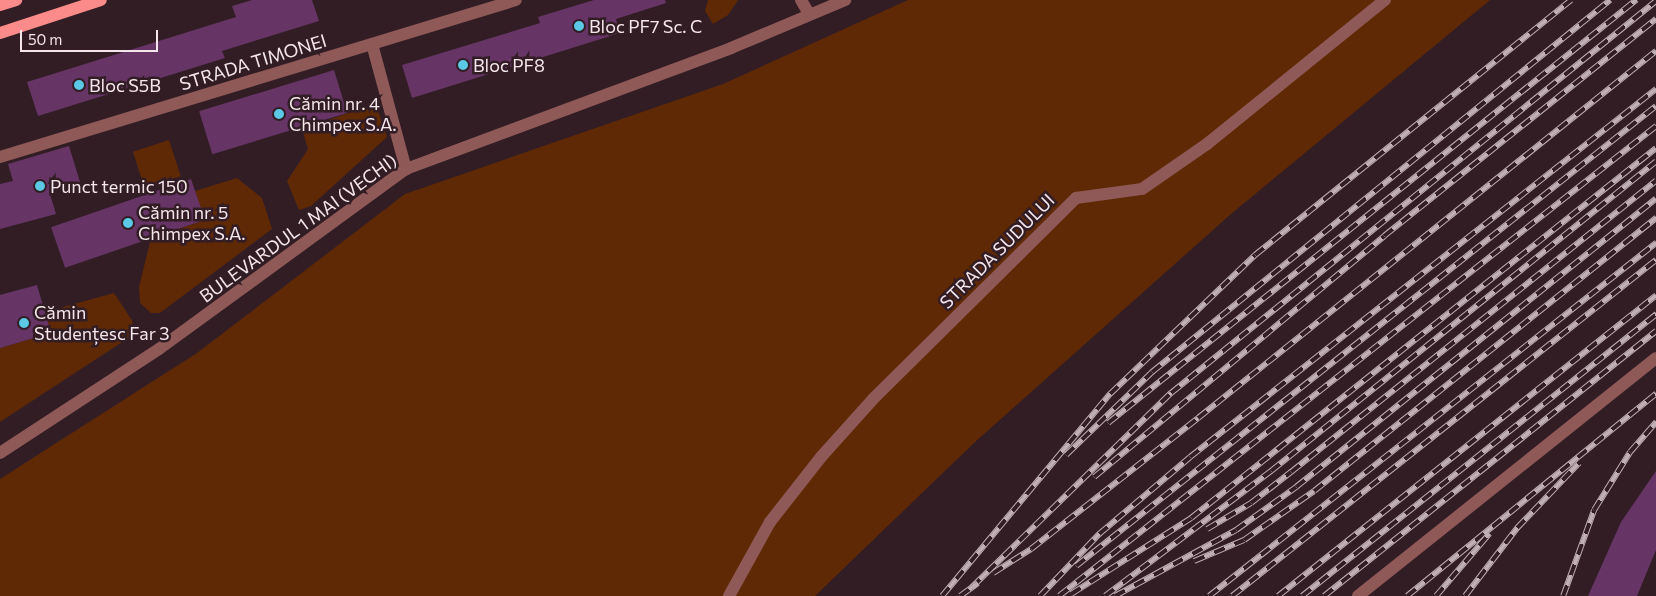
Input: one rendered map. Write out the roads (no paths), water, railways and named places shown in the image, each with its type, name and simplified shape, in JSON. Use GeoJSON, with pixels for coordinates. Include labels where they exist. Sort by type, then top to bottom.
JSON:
{"type":"FeatureCollection","features":[{"type":"Feature","properties":{"kind":"main road"},"geometry":{"type":"LineString","coordinates":[[0,5],[16,0]]}},
{"type":"Feature","properties":{"kind":"main road"},"geometry":{"type":"LineString","coordinates":[[0,33],[101,0]]}},
{"type":"Feature","properties":{"kind":"street","name":"STRADA TIMONEI"},"geometry":{"type":"LineString","coordinates":[[0,157],[516,0]]}},
{"type":"Feature","properties":{"kind":"street"},"geometry":{"type":"LineString","coordinates":[[801,0],[809,14]]}},
{"type":"Feature","properties":{"kind":"street","name":"BULEVARDUL 1 MAI (VECHI)"},"geometry":{"type":"LineString","coordinates":[[0,452],[159,349],[406,169],[845,0]]}},
{"type":"Feature","properties":{"kind":"street","name":"STRADA SUDULUI"},"geometry":{"type":"LineString","coordinates":[[729,596],[770,522],[821,456],[873,399],[1076,198],[1142,189],[1207,144],[1385,0]]}},
{"type":"Feature","properties":{"kind":"street"},"geometry":{"type":"LineString","coordinates":[[372,44],[406,169]]}},
{"type":"Feature","properties":{"kind":"street"},"geometry":{"type":"LineString","coordinates":[[1358,596],[1656,358]]}},
{"type":"Feature","properties":{"kind":"railway"},"geometry":{"type":"LineString","coordinates":[[942,596],[1110,394],[1255,255],[1571,0]]}},
{"type":"Feature","properties":{"kind":"railway"},"geometry":{"type":"LineString","coordinates":[[1066,455],[1152,372],[1610,0]]}},
{"type":"Feature","properties":{"kind":"railway"},"geometry":{"type":"LineString","coordinates":[[1108,423],[1636,0]]}},
{"type":"Feature","properties":{"kind":"railway"},"geometry":{"type":"LineString","coordinates":[[972,587],[1171,393],[1656,1]]}},
{"type":"Feature","properties":{"kind":"railway"},"geometry":{"type":"LineString","coordinates":[[1094,477],[1384,236],[1656,19]]}},
{"type":"Feature","properties":{"kind":"railway"},"geometry":{"type":"LineString","coordinates":[[993,573],[1031,549],[1198,418],[1656,51]]}},
{"type":"Feature","properties":{"kind":"railway"},"geometry":{"type":"LineString","coordinates":[[1040,596],[1099,534],[1190,457],[1656,89]]}},
{"type":"Feature","properties":{"kind":"railway"},"geometry":{"type":"LineString","coordinates":[[1076,566],[1656,106]]}},
{"type":"Feature","properties":{"kind":"railway"},"geometry":{"type":"LineString","coordinates":[[1059,596],[1656,126]]}},
{"type":"Feature","properties":{"kind":"railway"},"geometry":{"type":"LineString","coordinates":[[1071,594],[1191,518],[1656,148]]}},
{"type":"Feature","properties":{"kind":"railway"},"geometry":{"type":"LineString","coordinates":[[1105,596],[1271,471],[1656,161]]}},
{"type":"Feature","properties":{"kind":"railway"},"geometry":{"type":"LineString","coordinates":[[1207,529],[1251,503],[1291,472],[1656,181]]}},
{"type":"Feature","properties":{"kind":"railway"},"geometry":{"type":"LineString","coordinates":[[1115,596],[1236,530],[1296,487],[1656,199]]}},
{"type":"Feature","properties":{"kind":"railway"},"geometry":{"type":"LineString","coordinates":[[1194,561],[1244,540],[1314,491],[1656,218]]}},
{"type":"Feature","properties":{"kind":"railway"},"geometry":{"type":"LineString","coordinates":[[1209,596],[1656,243]]}},
{"type":"Feature","properties":{"kind":"railway"},"geometry":{"type":"LineString","coordinates":[[1232,596],[1656,260]]}},
{"type":"Feature","properties":{"kind":"railway"},"geometry":{"type":"LineString","coordinates":[[1278,596],[1656,295]]}},
{"type":"Feature","properties":{"kind":"railway"},"geometry":{"type":"LineString","coordinates":[[1302,596],[1656,314]]}},
{"type":"Feature","properties":{"kind":"railway"},"geometry":{"type":"LineString","coordinates":[[1324,596],[1656,331]]}},
{"type":"Feature","properties":{"kind":"railway"},"geometry":{"type":"LineString","coordinates":[[1407,596],[1656,394]]}},
{"type":"Feature","properties":{"kind":"railway"},"geometry":{"type":"LineString","coordinates":[[1563,596],[1594,510],[1630,452],[1656,422]]}},
{"type":"Feature","properties":{"kind":"railway"},"geometry":{"type":"LineString","coordinates":[[1465,596],[1517,528],[1579,463]]}},
{"type":"Feature","properties":{"kind":"railway"},"geometry":{"type":"LineString","coordinates":[[1436,596],[1489,534]]}},
{"type":"Feature","properties":{"kind":"railway"},"geometry":{"type":"LineString","coordinates":[[960,596],[978,583]]}},
{"type":"Feature","properties":{"kind":"place","name":"Bloc PF7 Sc. C"},"geometry":{"type":"Point","coordinates":[579,26]}},
{"type":"Feature","properties":{"kind":"place","name":"Bloc PF8"},"geometry":{"type":"Point","coordinates":[463,65]}},
{"type":"Feature","properties":{"kind":"place","name":"Bloc S5B"},"geometry":{"type":"Point","coordinates":[79,85]}},
{"type":"Feature","properties":{"kind":"place","name":"Cămin nr. 4 Chimpex S.A."},"geometry":{"type":"Point","coordinates":[279,114]}},
{"type":"Feature","properties":{"kind":"place","name":"Punct termic 150"},"geometry":{"type":"Point","coordinates":[40,186]}},
{"type":"Feature","properties":{"kind":"place","name":"Cămin nr. 5 Chimpex S.A."},"geometry":{"type":"Point","coordinates":[128,223]}},
{"type":"Feature","properties":{"kind":"place","name":"Cămin Studențesc Far 3"},"geometry":{"type":"Point","coordinates":[24,323]}}]}
